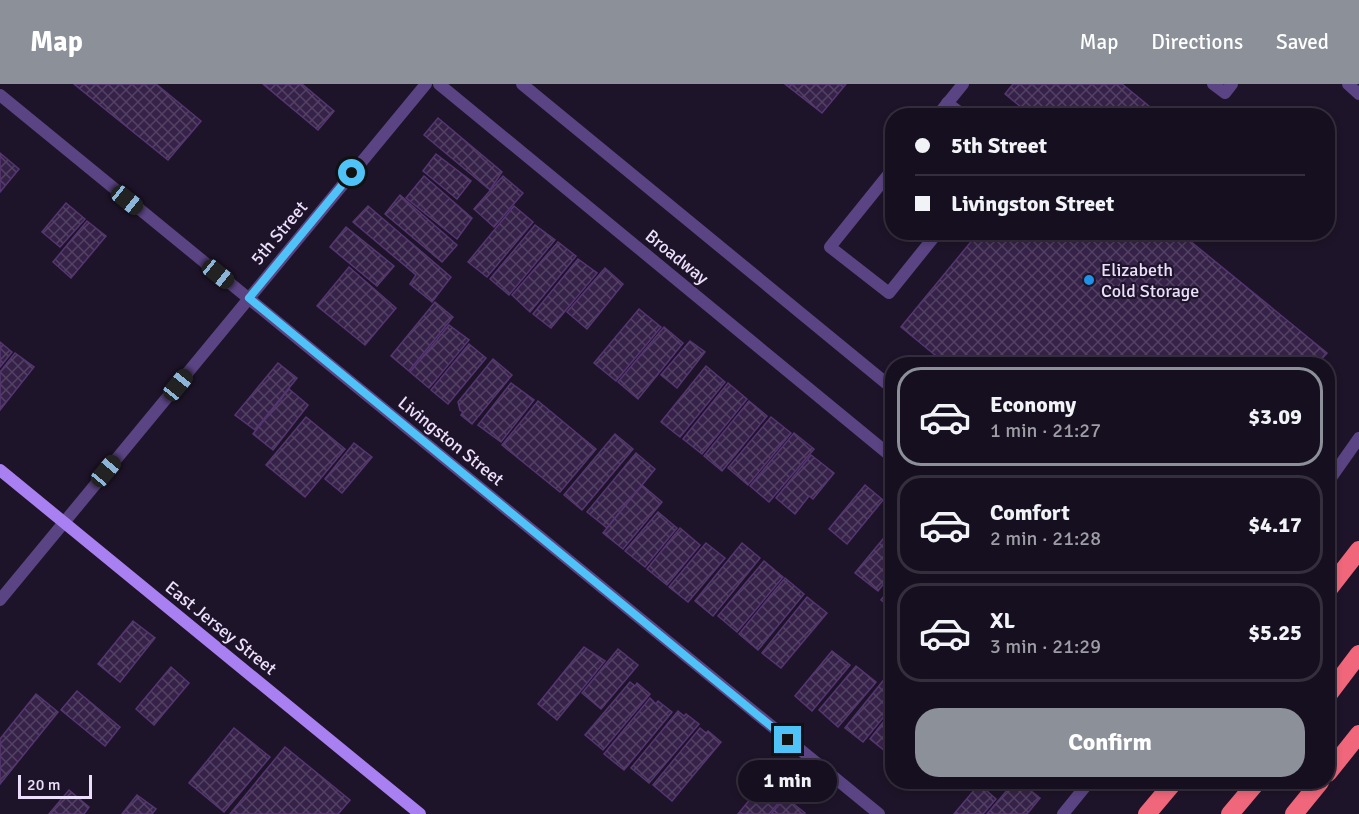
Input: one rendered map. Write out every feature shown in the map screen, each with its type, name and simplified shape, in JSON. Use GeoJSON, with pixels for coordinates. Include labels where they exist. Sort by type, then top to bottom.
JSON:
{"type":"FeatureCollection","features":[{"type":"Feature","properties":{"kind":"highway"},"geometry":{"type":"LineString","coordinates":[[1335,581],[1359,550]]}},
{"type":"Feature","properties":{"kind":"highway"},"geometry":{"type":"LineString","coordinates":[[1335,686],[1359,654]]}},
{"type":"Feature","properties":{"kind":"highway"},"geometry":{"type":"LineString","coordinates":[[1335,764],[1359,734]]}},
{"type":"Feature","properties":{"kind":"highway"},"geometry":{"type":"LineString","coordinates":[[1147,814],[1168,789]]}},
{"type":"Feature","properties":{"kind":"highway"},"geometry":{"type":"LineString","coordinates":[[1230,814],[1251,789]]}},
{"type":"Feature","properties":{"kind":"highway"},"geometry":{"type":"LineString","coordinates":[[1294,814],[1314,789]]}},
{"type":"Feature","properties":{"kind":"street","name":"5th Street"},"geometry":{"type":"LineString","coordinates":[[0,600],[426,84]]}},
{"type":"Feature","properties":{"kind":"street","name":"Broadway"},"geometry":{"type":"LineString","coordinates":[[438,84],[885,451]]}},
{"type":"Feature","properties":{"kind":"street","name":"Broadway"},"geometry":{"type":"LineString","coordinates":[[522,84],[885,382]]}},
{"type":"Feature","properties":{"kind":"street"},"geometry":{"type":"LineString","coordinates":[[943,108],[963,84]]}},
{"type":"Feature","properties":{"kind":"street"},"geometry":{"type":"LineString","coordinates":[[1213,84],[1225,93],[1232,84]]}},
{"type":"Feature","properties":{"kind":"street"},"geometry":{"type":"LineString","coordinates":[[1348,84],[1359,94]]}},
{"type":"Feature","properties":{"kind":"street","name":"Livingston Street"},"geometry":{"type":"LineString","coordinates":[[0,95],[879,814]]}},
{"type":"Feature","properties":{"kind":"street"},"geometry":{"type":"LineString","coordinates":[[947,103],[954,108]]}},
{"type":"Feature","properties":{"kind":"street"},"geometry":{"type":"LineString","coordinates":[[885,179],[830,247],[889,293],[932,240]]}},
{"type":"Feature","properties":{"kind":"street"},"geometry":{"type":"LineString","coordinates":[[1335,472],[1359,438]]}},
{"type":"Feature","properties":{"kind":"street","name":"East Jersey Street"},"geometry":{"type":"LineString","coordinates":[[0,470],[420,814]]}},
{"type":"Feature","properties":{"kind":"street"},"geometry":{"type":"LineString","coordinates":[[1063,814],[1083,789]]}},
{"type":"Feature","properties":{"kind":"building"},"geometry":{"type":"Polygon","coordinates":[[[74,84],[156,84],[201,121],[168,160],[74,84]]]}},
{"type":"Feature","properties":{"kind":"building"},"geometry":{"type":"Polygon","coordinates":[[[263,84],[302,84],[334,111],[318,130],[263,84]]]}},
{"type":"Feature","properties":{"kind":"building"},"geometry":{"type":"Polygon","coordinates":[[[785,84],[846,84],[822,113],[785,84]]]}},
{"type":"Feature","properties":{"kind":"building"},"geometry":{"type":"Polygon","coordinates":[[[1013,84],[1122,84],[1151,108],[1022,108],[1005,94],[1013,84]]]}},
{"type":"Feature","properties":{"kind":"building"},"geometry":{"type":"Polygon","coordinates":[[[438,118],[502,172],[490,190],[424,135],[438,118]]]}},
{"type":"Feature","properties":{"kind":"building"},"geometry":{"type":"Polygon","coordinates":[[[0,153],[19,169],[0,192],[0,153]]]}},
{"type":"Feature","properties":{"kind":"building"},"geometry":{"type":"Polygon","coordinates":[[[436,154],[471,181],[457,199],[423,171],[436,154]]]}},
{"type":"Feature","properties":{"kind":"building"},"geometry":{"type":"Polygon","coordinates":[[[424,176],[472,218],[457,239],[406,198],[424,176]]]}},
{"type":"Feature","properties":{"kind":"building"},"geometry":{"type":"Polygon","coordinates":[[[503,176],[523,193],[494,227],[474,209],[503,176]]]}},
{"type":"Feature","properties":{"kind":"building"},"geometry":{"type":"Polygon","coordinates":[[[400,195],[457,245],[442,262],[385,214],[400,195]]]}},
{"type":"Feature","properties":{"kind":"building"},"geometry":{"type":"Polygon","coordinates":[[[66,203],[85,219],[60,247],[42,232],[66,203]]]}},
{"type":"Feature","properties":{"kind":"building"},"geometry":{"type":"Polygon","coordinates":[[[368,206],[451,277],[432,302],[410,284],[416,275],[353,222],[368,206]]]}},
{"type":"Feature","properties":{"kind":"building"},"geometry":{"type":"Polygon","coordinates":[[[514,206],[533,222],[487,277],[468,262],[514,206]]]}},
{"type":"Feature","properties":{"kind":"building"},"geometry":{"type":"Polygon","coordinates":[[[87,221],[106,236],[71,278],[53,262],[87,221]]]}},
{"type":"Feature","properties":{"kind":"building"},"geometry":{"type":"Polygon","coordinates":[[[535,225],[555,240],[509,295],[490,279],[535,225]]]}},
{"type":"Feature","properties":{"kind":"building"},"geometry":{"type":"Polygon","coordinates":[[[346,227],[394,266],[377,286],[330,247],[346,227]]]}},
{"type":"Feature","properties":{"kind":"building","name":"Elizabeth Cold Storage"},"geometry":{"type":"Polygon","coordinates":[[[972,240],[1189,240],[1327,353],[1323,357],[937,357],[901,327],[972,240]]]}},
{"type":"Feature","properties":{"kind":"building"},"geometry":{"type":"Polygon","coordinates":[[[558,242],[576,256],[530,312],[512,295],[558,242]]]}},
{"type":"Feature","properties":{"kind":"building"},"geometry":{"type":"Polygon","coordinates":[[[578,259],[597,273],[551,328],[533,314],[578,259]]]}},
{"type":"Feature","properties":{"kind":"building"},"geometry":{"type":"Polygon","coordinates":[[[349,267],[396,308],[365,345],[317,306],[349,267]]]}},
{"type":"Feature","properties":{"kind":"building"},"geometry":{"type":"Polygon","coordinates":[[[605,268],[623,284],[587,329],[567,312],[605,268]]]}},
{"type":"Feature","properties":{"kind":"building"},"geometry":{"type":"Polygon","coordinates":[[[435,302],[453,317],[409,371],[391,356],[435,302]]]}},
{"type":"Feature","properties":{"kind":"building"},"geometry":{"type":"Polygon","coordinates":[[[639,309],[661,327],[616,381],[594,363],[639,309]]]}},
{"type":"Feature","properties":{"kind":"building"},"geometry":{"type":"Polygon","coordinates":[[[449,325],[469,340],[429,388],[410,372],[449,325]]]}},
{"type":"Feature","properties":{"kind":"building"},"geometry":{"type":"Polygon","coordinates":[[[664,327],[683,343],[638,399],[618,382],[664,327]]]}},
{"type":"Feature","properties":{"kind":"building"},"geometry":{"type":"Polygon","coordinates":[[[690,341],[705,352],[677,388],[661,375],[690,341]]]}},
{"type":"Feature","properties":{"kind":"building"},"geometry":{"type":"Polygon","coordinates":[[[0,342],[12,352],[0,367],[0,342]]]}},
{"type":"Feature","properties":{"kind":"building"},"geometry":{"type":"Polygon","coordinates":[[[469,344],[486,358],[448,404],[431,390],[469,344]]]}},
{"type":"Feature","properties":{"kind":"building"},"geometry":{"type":"Polygon","coordinates":[[[15,353],[34,367],[0,410],[0,372],[15,353]]]}},
{"type":"Feature","properties":{"kind":"building"},"geometry":{"type":"Polygon","coordinates":[[[493,359],[512,375],[472,424],[461,415],[463,412],[458,402],[493,359]]]}},
{"type":"Feature","properties":{"kind":"building"},"geometry":{"type":"Polygon","coordinates":[[[278,363],[297,378],[255,430],[235,415],[278,363]]]}},
{"type":"Feature","properties":{"kind":"building"},"geometry":{"type":"Polygon","coordinates":[[[706,366],[725,382],[680,437],[661,422],[706,366]]]}},
{"type":"Feature","properties":{"kind":"building"},"geometry":{"type":"Polygon","coordinates":[[[511,383],[534,400],[501,442],[478,425],[511,383]]]}},
{"type":"Feature","properties":{"kind":"building"},"geometry":{"type":"Polygon","coordinates":[[[728,383],[747,399],[702,454],[683,439],[728,383]]]}},
{"type":"Feature","properties":{"kind":"building"},"geometry":{"type":"Polygon","coordinates":[[[289,389],[308,405],[273,450],[253,434],[289,389]]]}},
{"type":"Feature","properties":{"kind":"building"},"geometry":{"type":"Polygon","coordinates":[[[538,401],[596,449],[560,492],[502,445],[538,401]]]}},
{"type":"Feature","properties":{"kind":"building"},"geometry":{"type":"Polygon","coordinates":[[[749,401],[767,416],[722,471],[704,456],[749,401]]]}},
{"type":"Feature","properties":{"kind":"building"},"geometry":{"type":"Polygon","coordinates":[[[306,417],[345,449],[305,497],[266,465],[306,417]]]}},
{"type":"Feature","properties":{"kind":"building"},"geometry":{"type":"Polygon","coordinates":[[[771,417],[791,433],[748,485],[728,468],[771,417]]]}},
{"type":"Feature","properties":{"kind":"building"},"geometry":{"type":"Polygon","coordinates":[[[794,433],[814,449],[769,502],[750,486],[794,433]]]}},
{"type":"Feature","properties":{"kind":"building"},"geometry":{"type":"Polygon","coordinates":[[[615,434],[633,449],[582,510],[564,495],[615,434]]]}},
{"type":"Feature","properties":{"kind":"building"},"geometry":{"type":"Polygon","coordinates":[[[354,443],[372,457],[342,493],[325,479],[354,443]]]}},
{"type":"Feature","properties":{"kind":"building"},"geometry":{"type":"Polygon","coordinates":[[[636,453],[655,469],[607,528],[587,512],[636,453]]]}},
{"type":"Feature","properties":{"kind":"building"},"geometry":{"type":"Polygon","coordinates":[[[811,455],[834,473],[813,499],[809,496],[795,514],[776,498],[811,455]]]}},
{"type":"Feature","properties":{"kind":"building"},"geometry":{"type":"Polygon","coordinates":[[[642,485],[662,502],[623,549],[603,533],[642,485]]]}},
{"type":"Feature","properties":{"kind":"building"},"geometry":{"type":"Polygon","coordinates":[[[865,485],[883,500],[847,544],[829,529],[865,485]]]}},
{"type":"Feature","properties":{"kind":"building"},"geometry":{"type":"Polygon","coordinates":[[[658,512],[677,528],[645,567],[625,551],[658,512]]]}},
{"type":"Feature","properties":{"kind":"building"},"geometry":{"type":"Polygon","coordinates":[[[680,528],[700,545],[667,585],[647,569],[680,528]]]}},
{"type":"Feature","properties":{"kind":"building"},"geometry":{"type":"Polygon","coordinates":[[[885,537],[885,582],[878,591],[855,573],[885,537]]]}},
{"type":"Feature","properties":{"kind":"building"},"geometry":{"type":"Polygon","coordinates":[[[706,543],[725,558],[688,602],[669,587],[706,543]]]}},
{"type":"Feature","properties":{"kind":"building"},"geometry":{"type":"Polygon","coordinates":[[[742,543],[760,558],[713,616],[695,601],[742,543]]]}},
{"type":"Feature","properties":{"kind":"building"},"geometry":{"type":"Polygon","coordinates":[[[764,561],[783,577],[737,632],[718,616],[764,561]]]}},
{"type":"Feature","properties":{"kind":"building"},"geometry":{"type":"Polygon","coordinates":[[[785,578],[804,594],[758,650],[739,634],[785,578]]]}},
{"type":"Feature","properties":{"kind":"building"},"geometry":{"type":"Polygon","coordinates":[[[807,597],[827,613],[781,668],[762,653],[807,597]]]}},
{"type":"Feature","properties":{"kind":"building"},"geometry":{"type":"Polygon","coordinates":[[[133,621],[155,638],[120,682],[98,664],[133,621]]]}},
{"type":"Feature","properties":{"kind":"building"},"geometry":{"type":"Polygon","coordinates":[[[584,647],[605,661],[557,720],[538,704],[584,647]]]}},
{"type":"Feature","properties":{"kind":"building"},"geometry":{"type":"Polygon","coordinates":[[[618,649],[638,665],[601,709],[582,693],[618,649]]]}},
{"type":"Feature","properties":{"kind":"building"},"geometry":{"type":"Polygon","coordinates":[[[832,651],[850,665],[812,711],[795,696],[832,651]]]}},
{"type":"Feature","properties":{"kind":"building"},"geometry":{"type":"Polygon","coordinates":[[[856,666],[876,682],[838,727],[819,710],[856,666]]]}},
{"type":"Feature","properties":{"kind":"building"},"geometry":{"type":"Polygon","coordinates":[[[171,667],[189,683],[154,725],[136,709],[171,667]]]}},
{"type":"Feature","properties":{"kind":"building"},"geometry":{"type":"Polygon","coordinates":[[[885,678],[885,715],[863,742],[845,728],[885,678]]]}},
{"type":"Feature","properties":{"kind":"building"},"geometry":{"type":"Polygon","coordinates":[[[630,682],[635,686],[637,683],[650,694],[603,750],[585,735],[630,682]]]}},
{"type":"Feature","properties":{"kind":"building"},"geometry":{"type":"Polygon","coordinates":[[[77,691],[120,727],[105,746],[61,710],[77,691]]]}},
{"type":"Feature","properties":{"kind":"building"},"geometry":{"type":"Polygon","coordinates":[[[36,694],[58,712],[0,784],[0,739],[36,694]]]}},
{"type":"Feature","properties":{"kind":"building"},"geometry":{"type":"Polygon","coordinates":[[[650,698],[656,704],[658,701],[672,712],[624,770],[604,754],[650,698]]]}},
{"type":"Feature","properties":{"kind":"building"},"geometry":{"type":"Polygon","coordinates":[[[678,711],[699,724],[649,783],[631,768],[678,711]]]}},
{"type":"Feature","properties":{"kind":"building"},"geometry":{"type":"Polygon","coordinates":[[[885,720],[885,751],[870,739],[885,720]]]}},
{"type":"Feature","properties":{"kind":"building"},"geometry":{"type":"Polygon","coordinates":[[[234,728],[270,757],[224,812],[189,783],[234,728]]]}},
{"type":"Feature","properties":{"kind":"building"},"geometry":{"type":"Polygon","coordinates":[[[700,728],[706,733],[708,731],[721,742],[672,801],[653,785],[700,728]]]}},
{"type":"Feature","properties":{"kind":"building"},"geometry":{"type":"Polygon","coordinates":[[[285,747],[350,800],[338,814],[230,814],[285,747]]]}},
{"type":"Feature","properties":{"kind":"building"},"geometry":{"type":"Polygon","coordinates":[[[761,786],[780,801],[769,814],[738,814],[761,786]]]}},
{"type":"Feature","properties":{"kind":"building"},"geometry":{"type":"Polygon","coordinates":[[[975,789],[989,789],[987,791],[996,799],[983,814],[954,814],[975,789]]]}},
{"type":"Feature","properties":{"kind":"building"},"geometry":{"type":"Polygon","coordinates":[[[1008,789],[1029,789],[1040,798],[1027,814],[987,814],[1008,789]]]}},
{"type":"Feature","properties":{"kind":"building"},"geometry":{"type":"Polygon","coordinates":[[[69,790],[89,807],[84,814],[49,814],[69,790]]]}},
{"type":"Feature","properties":{"kind":"building"},"geometry":{"type":"Polygon","coordinates":[[[137,795],[156,809],[152,814],[122,814],[137,795]]]}},
{"type":"Feature","properties":{"kind":"building"},"geometry":{"type":"Polygon","coordinates":[[[785,797],[805,813],[771,814],[785,797]]]}},
{"type":"Feature","properties":{"kind":"place","name":"Elizabeth Cold Storage"},"geometry":{"type":"Point","coordinates":[1089,280]}},
{"type":"Feature","properties":{"kind":"route"},"geometry":{"type":"LineString","coordinates":[[352,173],[249,298],[788,740]]}}]}
